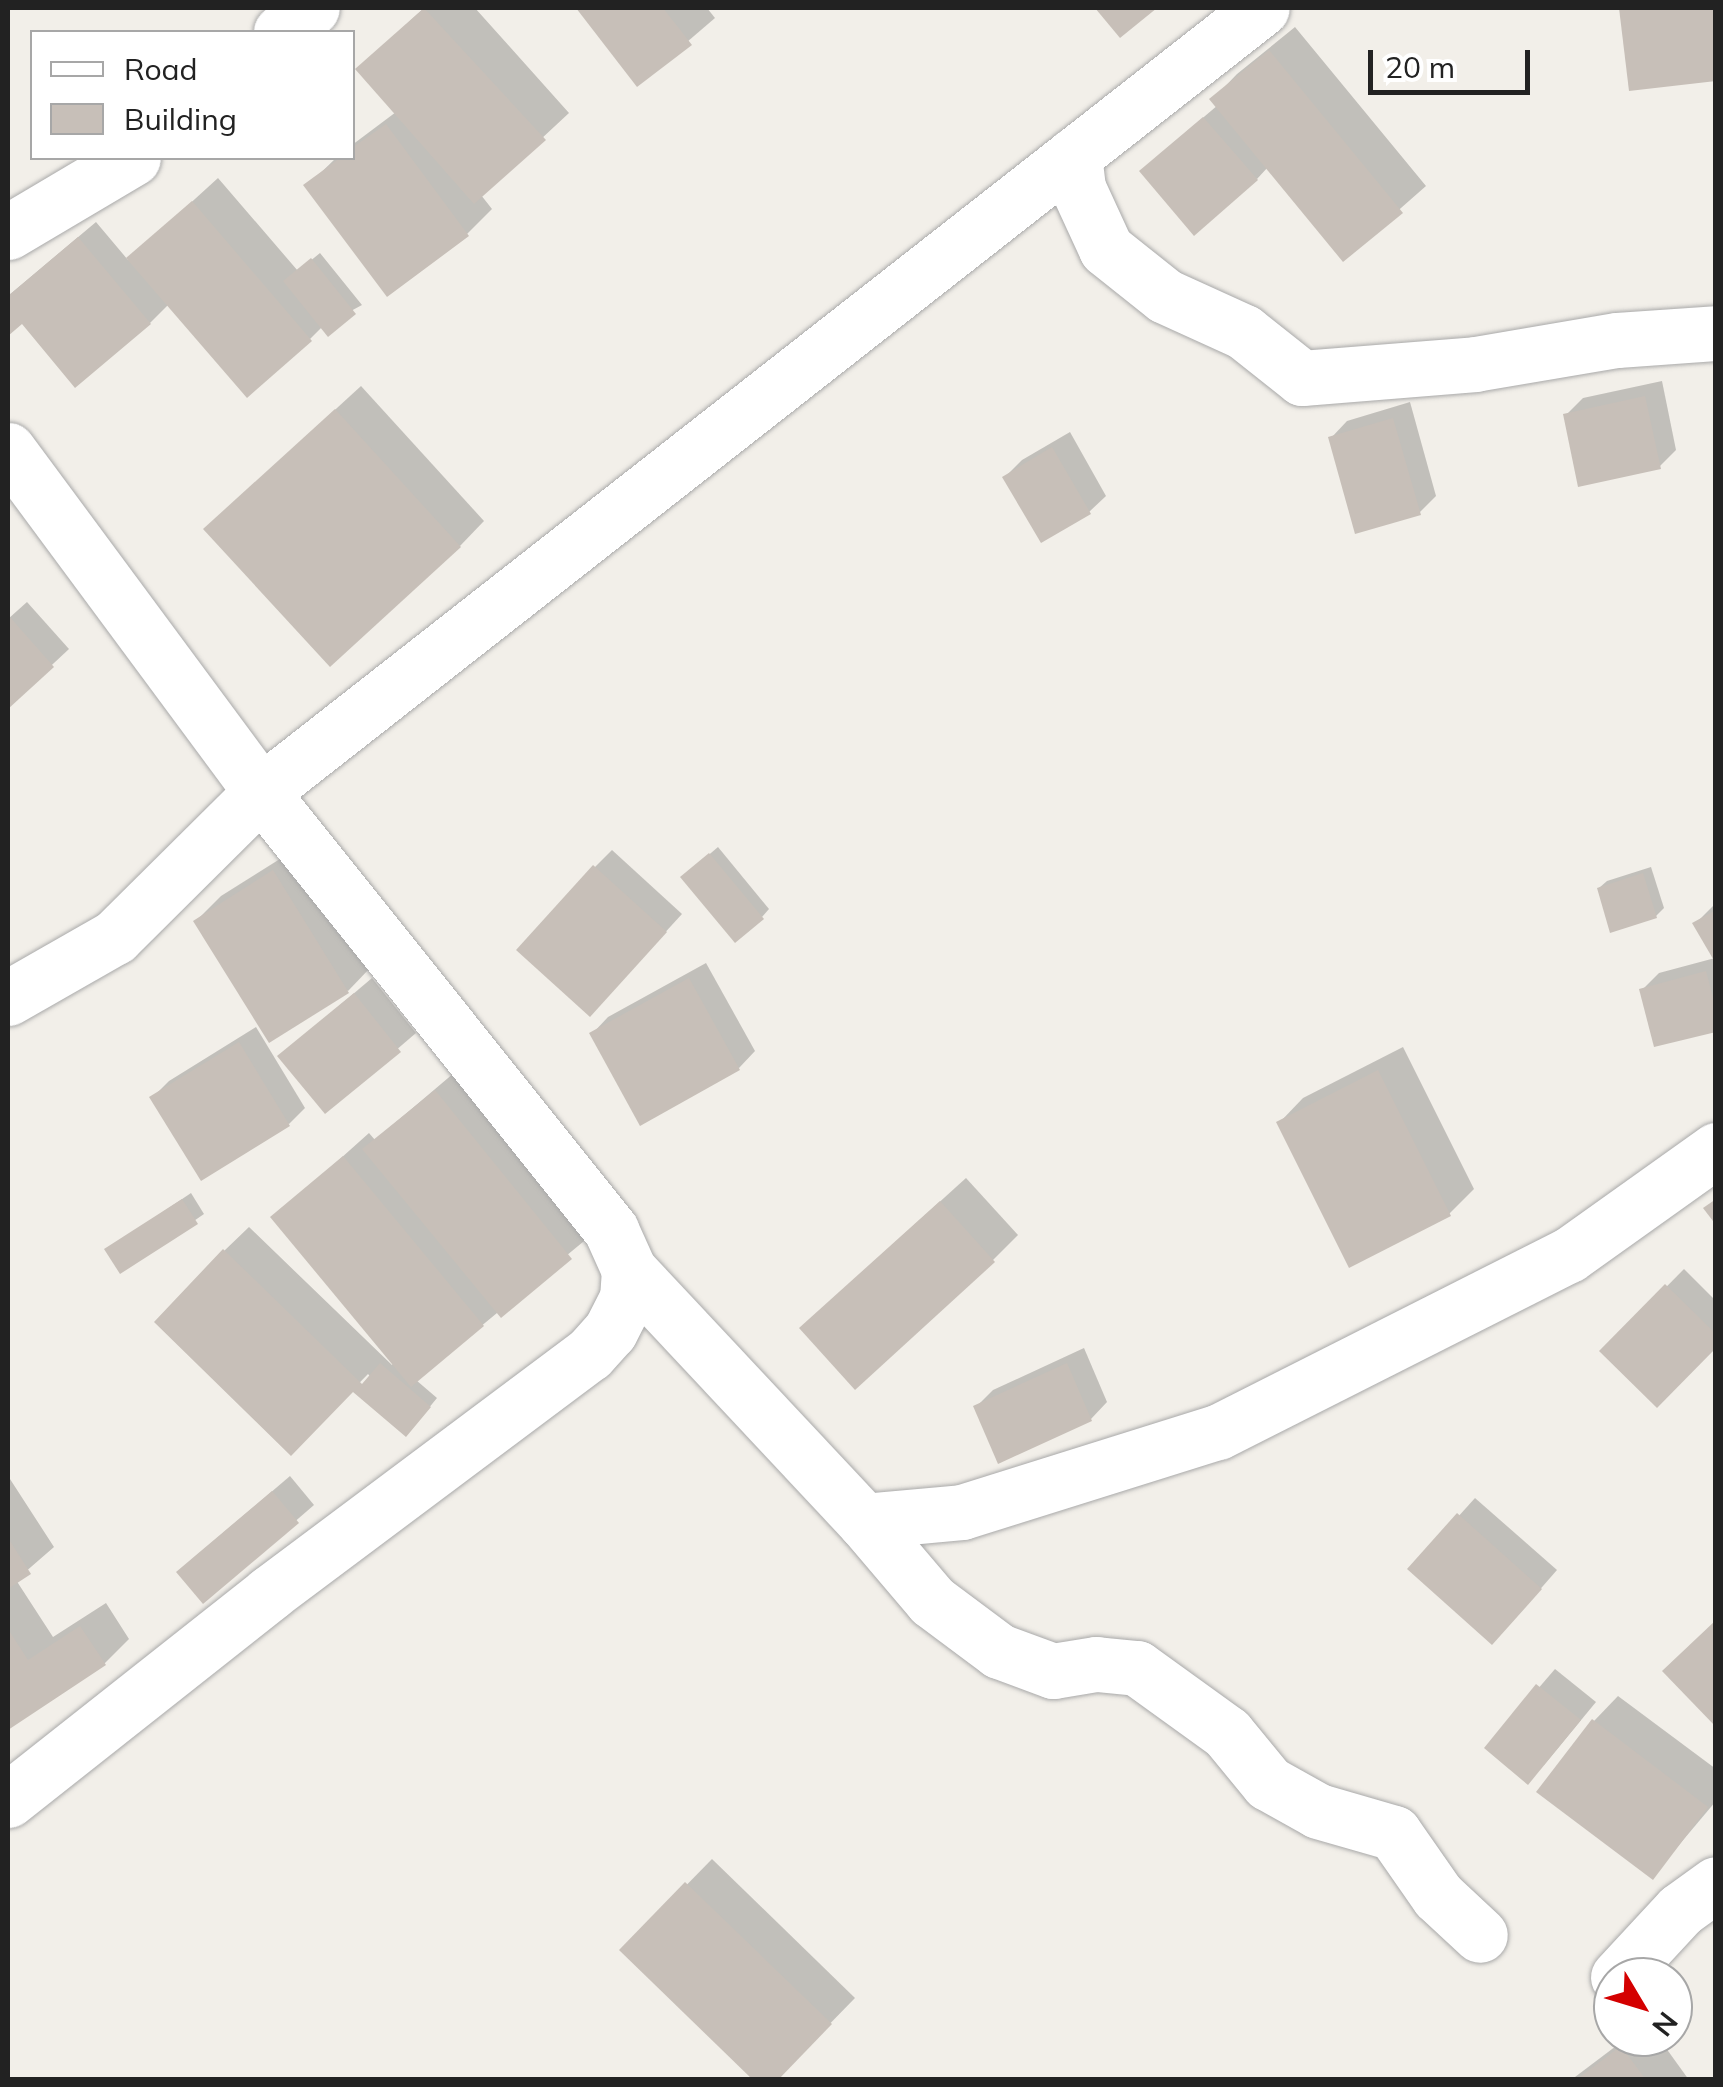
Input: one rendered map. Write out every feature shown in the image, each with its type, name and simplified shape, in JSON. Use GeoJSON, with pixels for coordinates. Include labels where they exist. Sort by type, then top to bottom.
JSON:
{"type":"FeatureCollection","features":[{"type":"Feature","properties":{"kind":"street"},"geometry":{"type":"LineString","coordinates":[[284,30],[312,8]]}},
{"type":"Feature","properties":{"kind":"street"},"geometry":{"type":"LineString","coordinates":[[8,998],[115,937],[261,792],[1262,8]]}},
{"type":"Feature","properties":{"kind":"street"},"geometry":{"type":"LineString","coordinates":[[1074,155],[1078,188],[1106,249],[1165,296],[1244,332],[1302,378],[1475,364],[1618,340],[1716,333]]}},
{"type":"Feature","properties":{"kind":"street"},"geometry":{"type":"LineString","coordinates":[[8,232],[130,160]]}},
{"type":"Feature","properties":{"kind":"street"},"geometry":{"type":"LineString","coordinates":[[8,450],[261,792],[611,1230],[630,1270],[864,1521],[932,1601],[999,1651],[1053,1671],[1096,1664],[1137,1668],[1227,1733],[1268,1784],[1318,1810],[1394,1833],[1438,1896],[1480,1935]]}},
{"type":"Feature","properties":{"kind":"street"},"geometry":{"type":"LineString","coordinates":[[864,1521],[962,1512],[1218,1432],[1568,1254],[1716,1150]]}},
{"type":"Feature","properties":{"kind":"street"},"geometry":{"type":"LineString","coordinates":[[8,1800],[270,1593],[589,1354],[626,1298],[630,1270]]}},
{"type":"Feature","properties":{"kind":"street"},"geometry":{"type":"LineString","coordinates":[[1637,1957],[1680,1910],[1716,1884]]}},
{"type":"Feature","properties":{"kind":"building"},"geometry":{"type":"Polygon","coordinates":[[[424,8],[546,140],[474,204],[355,69],[424,8]]]}},
{"type":"Feature","properties":{"kind":"building"},"geometry":{"type":"Polygon","coordinates":[[[576,8],[663,8],[692,45],[637,87],[576,8]]]}},
{"type":"Feature","properties":{"kind":"building"},"geometry":{"type":"Polygon","coordinates":[[[1095,8],[1157,8],[1120,38],[1095,8]]]}},
{"type":"Feature","properties":{"kind":"building"},"geometry":{"type":"Polygon","coordinates":[[[1619,8],[1716,8],[1716,81],[1629,91],[1619,8]]]}},
{"type":"Feature","properties":{"kind":"building"},"geometry":{"type":"Polygon","coordinates":[[[1269,50],[1403,213],[1343,262],[1209,99],[1269,50]]]}},
{"type":"Feature","properties":{"kind":"building"},"geometry":{"type":"Polygon","coordinates":[[[1203,117],[1258,180],[1194,236],[1139,171],[1203,117]]]}},
{"type":"Feature","properties":{"kind":"building"},"geometry":{"type":"Polygon","coordinates":[[[386,124],[469,236],[387,297],[303,185],[337,160],[355,160],[355,146],[386,124]]]}},
{"type":"Feature","properties":{"kind":"building"},"geometry":{"type":"Polygon","coordinates":[[[192,201],[312,341],[247,398],[126,258],[192,201]]]}},
{"type":"Feature","properties":{"kind":"building"},"geometry":{"type":"Polygon","coordinates":[[[78,237],[151,324],[75,388],[22,324],[8,336],[8,296],[78,237]]]}},
{"type":"Feature","properties":{"kind":"building"},"geometry":{"type":"Polygon","coordinates":[[[311,258],[356,314],[328,337],[283,281],[311,258]]]}},
{"type":"Feature","properties":{"kind":"building"},"geometry":{"type":"Polygon","coordinates":[[[1645,396],[1661,469],[1578,487],[1563,414],[1645,396]]]}},
{"type":"Feature","properties":{"kind":"building"},"geometry":{"type":"Polygon","coordinates":[[[335,409],[461,547],[330,667],[203,529],[335,409]]]}},
{"type":"Feature","properties":{"kind":"building"},"geometry":{"type":"Polygon","coordinates":[[[1393,418],[1421,515],[1355,534],[1328,437],[1393,418]]]}},
{"type":"Feature","properties":{"kind":"building"},"geometry":{"type":"Polygon","coordinates":[[[1052,447],[1091,514],[1041,543],[1002,477],[1052,447]]]}},
{"type":"Feature","properties":{"kind":"building"},"geometry":{"type":"Polygon","coordinates":[[[8,615],[54,667],[8,709],[8,615]]]}},
{"type":"Feature","properties":{"kind":"building"},"geometry":{"type":"Polygon","coordinates":[[[709,853],[764,919],[735,943],[680,877],[709,853]]]}},
{"type":"Feature","properties":{"kind":"building"},"geometry":{"type":"Polygon","coordinates":[[[593,865],[667,932],[590,1017],[516,950],[593,865]]]}},
{"type":"Feature","properties":{"kind":"building"},"geometry":{"type":"Polygon","coordinates":[[[273,870],[349,993],[269,1043],[193,921],[273,870]]]}},
{"type":"Feature","properties":{"kind":"building"},"geometry":{"type":"Polygon","coordinates":[[[1643,873],[1657,918],[1610,933],[1597,888],[1643,873]]]}},
{"type":"Feature","properties":{"kind":"building"},"geometry":{"type":"Polygon","coordinates":[[[1716,910],[1716,964],[1692,923],[1716,910]]]}},
{"type":"Feature","properties":{"kind":"building"},"geometry":{"type":"Polygon","coordinates":[[[1706,971],[1716,1009],[1716,1032],[1654,1047],[1639,989],[1706,971]]]}},
{"type":"Feature","properties":{"kind":"building"},"geometry":{"type":"Polygon","coordinates":[[[689,978],[740,1070],[640,1126],[589,1033],[689,978]]]}},
{"type":"Feature","properties":{"kind":"building"},"geometry":{"type":"Polygon","coordinates":[[[354,993],[401,1052],[325,1114],[277,1056],[354,993]]]}},
{"type":"Feature","properties":{"kind":"building"},"geometry":{"type":"Polygon","coordinates":[[[239,1042],[290,1126],[201,1181],[149,1097],[239,1042]]]}},
{"type":"Feature","properties":{"kind":"building"},"geometry":{"type":"Polygon","coordinates":[[[1378,1070],[1451,1216],[1349,1268],[1276,1122],[1378,1070]]]}},
{"type":"Feature","properties":{"kind":"building"},"geometry":{"type":"Polygon","coordinates":[[[435,1090],[572,1259],[501,1318],[362,1149],[435,1090]]]}},
{"type":"Feature","properties":{"kind":"building"},"geometry":{"type":"Polygon","coordinates":[[[343,1156],[484,1326],[411,1387],[270,1217],[343,1156]]]}},
{"type":"Feature","properties":{"kind":"building"},"geometry":{"type":"Polygon","coordinates":[[[182,1199],[198,1224],[120,1274],[104,1249],[182,1199]]]}},
{"type":"Feature","properties":{"kind":"building"},"geometry":{"type":"Polygon","coordinates":[[[1716,1199],[1716,1225],[1703,1208],[1716,1199]]]}},
{"type":"Feature","properties":{"kind":"building"},"geometry":{"type":"Polygon","coordinates":[[[940,1201],[995,1262],[855,1390],[799,1328],[940,1201]]]}},
{"type":"Feature","properties":{"kind":"building"},"geometry":{"type":"Polygon","coordinates":[[[223,1249],[362,1384],[380,1363],[431,1407],[406,1437],[353,1392],[291,1456],[154,1322],[223,1249]]]}},
{"type":"Feature","properties":{"kind":"building"},"geometry":{"type":"Polygon","coordinates":[[[1665,1284],[1716,1334],[1716,1348],[1657,1408],[1599,1351],[1665,1284]]]}},
{"type":"Feature","properties":{"kind":"building"},"geometry":{"type":"Polygon","coordinates":[[[1067,1363],[1092,1421],[998,1464],[973,1406],[1067,1363]]]}},
{"type":"Feature","properties":{"kind":"building"},"geometry":{"type":"Polygon","coordinates":[[[272,1491],[299,1523],[203,1604],[176,1572],[272,1491]]]}},
{"type":"Feature","properties":{"kind":"building"},"geometry":{"type":"Polygon","coordinates":[[[1457,1513],[1542,1589],[1492,1645],[1407,1569],[1457,1513]]]}},
{"type":"Feature","properties":{"kind":"building"},"geometry":{"type":"Polygon","coordinates":[[[8,1538],[31,1574],[8,1589],[8,1538]]]}},
{"type":"Feature","properties":{"kind":"building"},"geometry":{"type":"Polygon","coordinates":[[[1716,1620],[1716,1727],[1662,1671],[1716,1620]]]}},
{"type":"Feature","properties":{"kind":"building"},"geometry":{"type":"Polygon","coordinates":[[[80,1626],[106,1665],[8,1730],[8,1629],[28,1660],[80,1626]]]}},
{"type":"Feature","properties":{"kind":"building"},"geometry":{"type":"Polygon","coordinates":[[[1536,1684],[1581,1720],[1528,1785],[1484,1748],[1536,1684]]]}},
{"type":"Feature","properties":{"kind":"building"},"geometry":{"type":"Polygon","coordinates":[[[1592,1719],[1708,1807],[1653,1880],[1536,1792],[1592,1719]]]}},
{"type":"Feature","properties":{"kind":"building"},"geometry":{"type":"Polygon","coordinates":[[[685,1882],[832,2024],[778,2080],[753,2080],[619,1950],[685,1882]]]}},
{"type":"Feature","properties":{"kind":"building"},"geometry":{"type":"Polygon","coordinates":[[[1606,2057],[1629,2057],[1646,2080],[1576,2080],[1606,2057]]]}}]}
